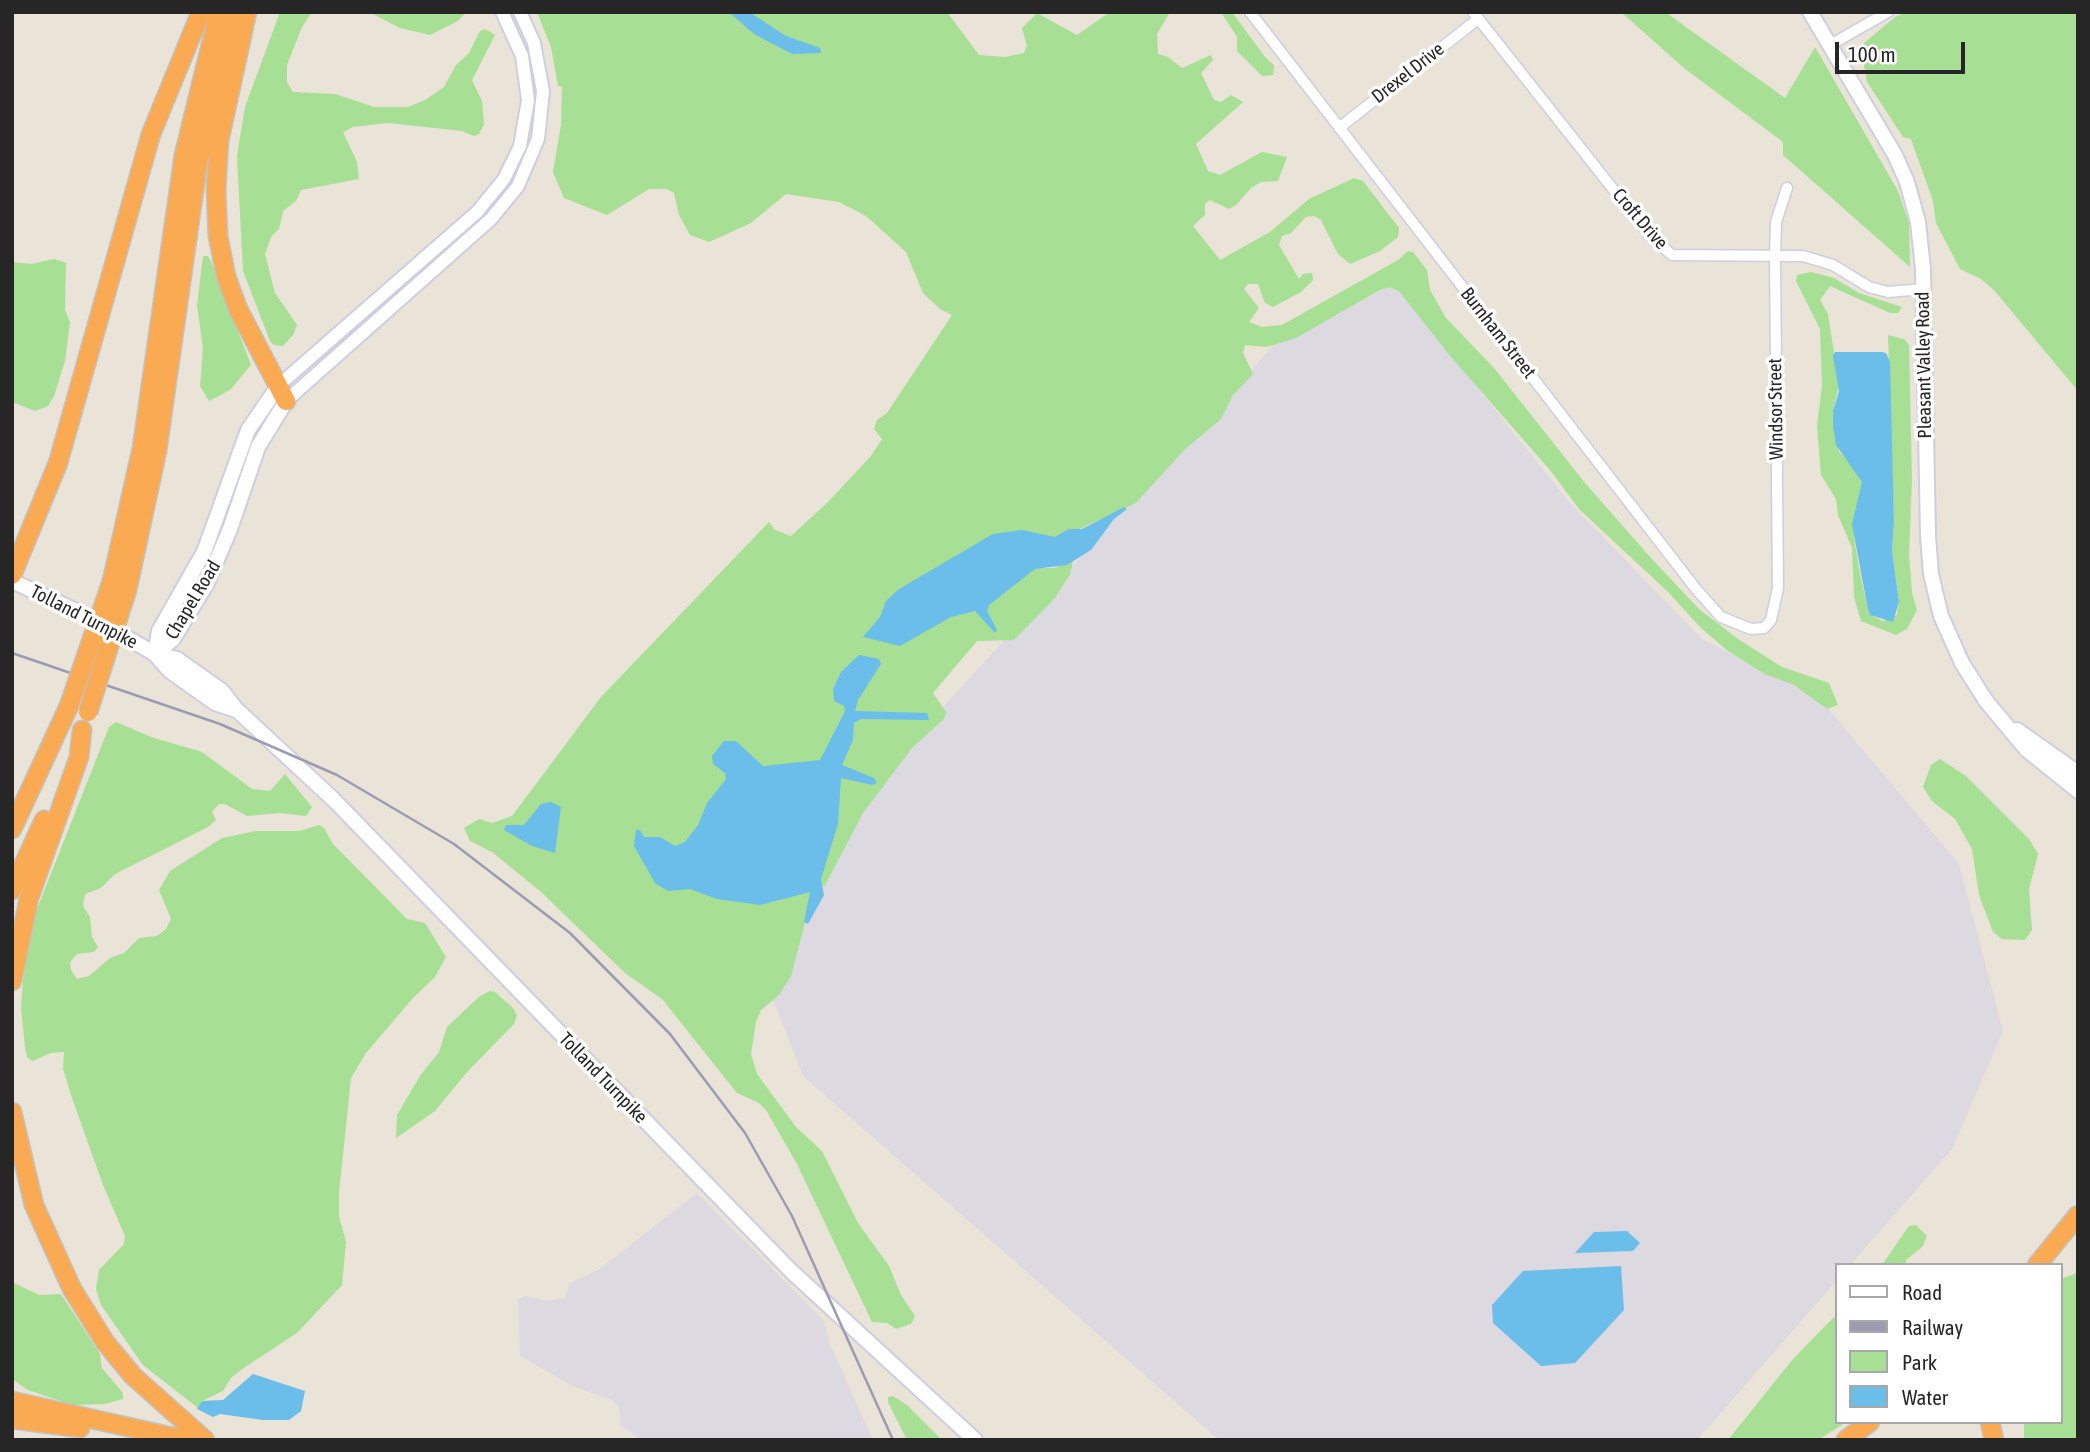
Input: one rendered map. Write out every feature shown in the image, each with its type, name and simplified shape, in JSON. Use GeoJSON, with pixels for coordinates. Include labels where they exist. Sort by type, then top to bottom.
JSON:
{"type":"FeatureCollection","features":[{"type":"Feature","properties":{"kind":"highway"},"geometry":{"type":"LineString","coordinates":[[12,575],[58,463],[151,134],[201,12]]}},
{"type":"Feature","properties":{"kind":"highway"},"geometry":{"type":"LineString","coordinates":[[12,829],[69,706],[119,586],[142,448],[184,155],[219,12]]}},
{"type":"Feature","properties":{"kind":"highway"},"geometry":{"type":"LineString","coordinates":[[12,890],[88,712],[119,586],[157,451],[198,162],[234,12]]}},
{"type":"Feature","properties":{"kind":"highway"},"geometry":{"type":"LineString","coordinates":[[247,12],[221,129],[216,178],[217,224],[224,267],[236,303],[283,393]]}},
{"type":"Feature","properties":{"kind":"highway"},"geometry":{"type":"LineString","coordinates":[[12,981],[29,898],[79,757],[82,730]]}},
{"type":"Feature","properties":{"kind":"highway"},"geometry":{"type":"LineString","coordinates":[[12,1112],[26,1178],[55,1256],[95,1327],[140,1384],[205,1440]]}},
{"type":"Feature","properties":{"kind":"highway"},"geometry":{"type":"LineString","coordinates":[[2039,1263],[2078,1215]]}},
{"type":"Feature","properties":{"kind":"highway"},"geometry":{"type":"LineString","coordinates":[[2027,1263],[2063,1232]]}},
{"type":"Feature","properties":{"kind":"highway"},"geometry":{"type":"LineString","coordinates":[[12,1401],[186,1440]]}},
{"type":"Feature","properties":{"kind":"highway"},"geometry":{"type":"LineString","coordinates":[[12,1419],[134,1436],[160,1436]]}},
{"type":"Feature","properties":{"kind":"highway"},"geometry":{"type":"LineString","coordinates":[[1846,1440],[1867,1424]]}},
{"type":"Feature","properties":{"kind":"main road","name":"Pleasant Valley Road"},"geometry":{"type":"LineString","coordinates":[[1810,12],[1886,139],[1907,181],[1920,229],[1927,523],[1934,590],[1945,627],[1981,694],[2026,748],[2078,792]]}},
{"type":"Feature","properties":{"kind":"main road","name":"Chapel Road"},"geometry":{"type":"LineString","coordinates":[[155,654],[159,631],[197,565],[248,430],[283,393]]}},
{"type":"Feature","properties":{"kind":"main road","name":"Chapel Road"},"geometry":{"type":"LineString","coordinates":[[155,654],[173,639],[212,573],[230,530],[258,447],[283,393]]}},
{"type":"Feature","properties":{"kind":"main road","name":"Tolland Turnpike"},"geometry":{"type":"LineString","coordinates":[[12,581],[89,617],[155,654],[170,671],[215,703],[237,710],[290,756],[790,1270],[975,1440]]}},
{"type":"Feature","properties":{"kind":"main road","name":"Pleasant Valley Road"},"geometry":{"type":"LineString","coordinates":[[2007,724],[2078,773]]}},
{"type":"Feature","properties":{"kind":"street","name":"Chapel Road"},"geometry":{"type":"LineString","coordinates":[[283,393],[392,286],[477,212],[509,172],[520,146],[527,113],[528,90],[522,56],[502,12]]}},
{"type":"Feature","properties":{"kind":"street","name":"Chapel Road"},"geometry":{"type":"LineString","coordinates":[[283,393],[401,297],[486,223],[518,186],[540,130],[542,104],[540,68],[530,33],[520,12]]}},
{"type":"Feature","properties":{"kind":"street","name":"Burnham Street"},"geometry":{"type":"LineString","coordinates":[[1250,12],[1696,589],[1721,617],[1739,626],[1763,628]]}},
{"type":"Feature","properties":{"kind":"street"},"geometry":{"type":"LineString","coordinates":[[1830,45],[1888,12]]}},
{"type":"Feature","properties":{"kind":"street","name":"Drexel Drive"},"geometry":{"type":"LineString","coordinates":[[1339,128],[1475,15]]}},
{"type":"Feature","properties":{"kind":"street","name":"Croft Drive"},"geometry":{"type":"LineString","coordinates":[[1475,15],[1661,248],[1672,255],[1775,258],[1803,256],[1819,259],[1870,287],[1888,292],[1923,289]]}},
{"type":"Feature","properties":{"kind":"street","name":"Windsor Street"},"geometry":{"type":"LineString","coordinates":[[1763,628],[1771,620],[1777,588],[1775,258],[1776,222],[1787,188]]}},
{"type":"Feature","properties":{"kind":"street"},"geometry":{"type":"LineString","coordinates":[[477,212],[486,223]]}},
{"type":"Feature","properties":{"kind":"street"},"geometry":{"type":"LineString","coordinates":[[392,286],[401,297]]}},
{"type":"Feature","properties":{"kind":"street"},"geometry":{"type":"LineString","coordinates":[[197,565],[212,573]]}},
{"type":"Feature","properties":{"kind":"shaded area"},"geometry":{"type":"Polygon","coordinates":[[[1394,284],[1570,503],[1702,639],[1819,698],[1959,864],[2003,1031],[1952,1149],[1852,1263],[1834,1263],[1834,1283],[1697,1440],[1219,1440],[803,1076],[773,999],[859,799],[1272,347],[1394,284]]]}},
{"type":"Feature","properties":{"kind":"shaded area"},"geometry":{"type":"Polygon","coordinates":[[[697,1193],[824,1321],[829,1342],[873,1440],[640,1440],[621,1425],[619,1407],[612,1400],[575,1387],[520,1356],[518,1299],[526,1296],[548,1301],[565,1298],[569,1284],[600,1269],[697,1193]]]}},
{"type":"Feature","properties":{"kind":"green space"},"geometry":{"type":"Polygon","coordinates":[[[280,12],[312,12],[302,27],[287,65],[287,82],[293,92],[335,94],[374,107],[408,107],[425,100],[444,87],[456,65],[469,53],[480,31],[485,29],[495,35],[472,80],[482,101],[484,124],[479,134],[474,136],[462,131],[388,123],[353,127],[343,132],[357,162],[359,179],[301,190],[296,201],[283,211],[279,229],[271,237],[265,254],[275,293],[297,325],[293,335],[283,346],[274,345],[270,341],[243,271],[237,156],[245,107],[280,12]]]}},
{"type":"Feature","properties":{"kind":"green space"},"geometry":{"type":"Polygon","coordinates":[[[356,12],[466,12],[458,21],[430,35],[400,28],[373,14],[356,12]]]}},
{"type":"Feature","properties":{"kind":"green space"},"geometry":{"type":"Polygon","coordinates":[[[537,12],[947,12],[979,55],[1005,57],[1024,53],[1027,46],[1022,28],[1037,13],[1077,35],[1110,12],[1170,12],[1157,34],[1158,54],[1168,57],[1182,68],[1211,55],[1213,60],[1201,73],[1214,100],[1221,102],[1231,95],[1243,102],[1196,144],[1208,171],[1220,175],[1262,152],[1287,157],[1278,181],[1261,182],[1229,209],[1210,200],[1205,204],[1205,215],[1193,226],[1220,260],[1270,232],[1309,199],[1354,178],[1363,181],[1399,228],[1398,237],[1380,251],[1350,264],[1338,254],[1321,220],[1314,216],[1306,217],[1291,233],[1282,236],[1279,245],[1299,279],[1303,274],[1312,273],[1313,280],[1301,292],[1273,307],[1265,303],[1258,284],[1248,284],[1244,289],[1259,308],[1249,322],[1262,327],[1282,325],[1398,260],[1408,251],[1413,252],[1427,270],[1430,290],[1446,318],[1494,368],[1585,483],[1651,558],[1699,609],[1738,639],[1782,667],[1829,683],[1838,705],[1827,709],[1794,685],[1765,674],[1728,651],[1701,628],[1668,592],[1579,509],[1550,470],[1451,357],[1399,291],[1390,287],[1380,290],[1296,338],[1267,347],[1245,345],[1243,353],[1253,374],[1233,395],[1221,419],[1184,450],[1136,503],[1077,530],[1039,568],[1054,568],[1073,561],[1070,574],[1055,598],[1014,640],[977,641],[933,693],[946,712],[944,719],[912,748],[863,813],[824,887],[821,882],[809,908],[791,976],[779,995],[761,1010],[756,1022],[751,1054],[757,1074],[796,1127],[822,1151],[858,1223],[889,1266],[901,1295],[915,1316],[911,1324],[896,1329],[887,1323],[872,1322],[797,1164],[766,1110],[759,1103],[737,1093],[662,999],[625,973],[540,891],[492,852],[470,841],[464,828],[479,819],[492,823],[512,816],[601,697],[769,522],[775,530],[791,536],[828,502],[871,456],[882,439],[874,429],[877,420],[887,413],[952,315],[940,309],[923,293],[906,252],[866,216],[839,202],[786,194],[751,223],[709,242],[690,235],[679,215],[674,193],[667,189],[649,189],[607,215],[564,198],[553,172],[561,125],[562,87],[558,86],[551,47],[537,12]]]}},
{"type":"Feature","properties":{"kind":"green space"},"geometry":{"type":"Polygon","coordinates":[[[1221,12],[1232,12],[1274,65],[1273,75],[1262,76],[1237,51],[1237,37],[1221,12]]]}},
{"type":"Feature","properties":{"kind":"green space"},"geometry":{"type":"Polygon","coordinates":[[[1621,12],[1665,12],[1785,98],[1815,47],[1898,191],[1909,223],[1910,267],[1783,155],[1783,142],[1684,68],[1621,12]]]}},
{"type":"Feature","properties":{"kind":"green space"},"geometry":{"type":"Polygon","coordinates":[[[1908,12],[2078,12],[2078,391],[1994,290],[1981,279],[1960,269],[1936,223],[1933,201],[1911,139],[1903,137],[1867,82],[1862,54],[1864,43],[1895,17],[1908,12]]]}},
{"type":"Feature","properties":{"kind":"green space"},"geometry":{"type":"Polygon","coordinates":[[[203,256],[208,256],[211,261],[251,365],[230,390],[209,401],[200,386],[203,348],[197,305],[203,256]]]}},
{"type":"Feature","properties":{"kind":"green space"},"geometry":{"type":"Polygon","coordinates":[[[54,259],[66,263],[65,310],[70,322],[65,361],[54,396],[48,406],[35,411],[12,402],[12,262],[31,264],[54,259]]]}},
{"type":"Feature","properties":{"kind":"green space"},"geometry":{"type":"Polygon","coordinates":[[[1811,272],[1834,278],[1859,293],[1902,307],[1898,313],[1890,313],[1830,286],[1820,300],[1828,314],[1839,385],[1834,406],[1839,451],[1859,474],[1863,484],[1854,538],[1860,574],[1869,614],[1883,621],[1897,615],[1899,602],[1892,551],[1894,522],[1888,335],[1904,339],[1909,345],[1912,480],[1909,554],[1912,593],[1917,610],[1907,629],[1896,635],[1861,621],[1854,597],[1852,548],[1838,515],[1836,499],[1821,475],[1817,426],[1822,386],[1820,329],[1796,281],[1797,275],[1811,272]]]}},
{"type":"Feature","properties":{"kind":"green space"},"geometry":{"type":"Polygon","coordinates":[[[116,722],[151,737],[202,752],[252,789],[270,791],[285,774],[312,807],[306,816],[280,813],[247,816],[225,804],[219,804],[212,812],[216,820],[208,827],[115,874],[101,888],[85,894],[83,906],[90,917],[92,937],[98,947],[94,952],[77,954],[70,962],[71,970],[77,979],[89,976],[110,958],[124,953],[139,938],[157,936],[166,929],[171,919],[159,890],[170,871],[222,838],[256,831],[300,831],[319,825],[324,828],[333,844],[407,919],[425,923],[446,957],[435,977],[413,998],[366,1053],[351,1078],[339,1193],[339,1216],[346,1242],[342,1285],[297,1333],[245,1367],[231,1378],[223,1391],[202,1401],[198,1408],[143,1365],[101,1305],[96,1289],[99,1270],[124,1244],[125,1236],[103,1185],[71,1095],[63,1069],[64,1052],[51,1053],[32,1061],[27,1057],[25,1047],[21,1007],[23,980],[35,914],[109,727],[116,722]]]}},
{"type":"Feature","properties":{"kind":"green space"},"geometry":{"type":"Polygon","coordinates":[[[1940,759],[1966,776],[2029,839],[2038,854],[2029,889],[2032,930],[2025,940],[2002,939],[1993,932],[1979,895],[1972,849],[1955,819],[1932,801],[1923,787],[1931,765],[1940,759]]]}},
{"type":"Feature","properties":{"kind":"green space"},"geometry":{"type":"Polygon","coordinates":[[[490,991],[495,992],[513,1008],[517,1015],[514,1024],[468,1071],[435,1111],[396,1138],[397,1115],[420,1076],[439,1052],[447,1027],[480,996],[490,991]]]}},
{"type":"Feature","properties":{"kind":"green space"},"geometry":{"type":"Polygon","coordinates":[[[1916,1225],[1927,1236],[1922,1247],[1906,1260],[1906,1263],[1883,1263],[1909,1226],[1916,1225]]]}},
{"type":"Feature","properties":{"kind":"green space"},"geometry":{"type":"Polygon","coordinates":[[[2078,1273],[2078,1440],[2024,1440],[2024,1424],[2062,1424],[2062,1278],[2078,1273]]]}},
{"type":"Feature","properties":{"kind":"green space"},"geometry":{"type":"Polygon","coordinates":[[[12,1282],[39,1295],[61,1294],[100,1354],[102,1368],[123,1393],[123,1399],[105,1404],[72,1405],[28,1390],[12,1379],[12,1282]]]}},
{"type":"Feature","properties":{"kind":"green space"},"geometry":{"type":"Polygon","coordinates":[[[1834,1317],[1834,1424],[1843,1424],[1818,1440],[1728,1440],[1793,1359],[1834,1317]]]}},
{"type":"Feature","properties":{"kind":"green space"},"geometry":{"type":"Polygon","coordinates":[[[893,1396],[907,1405],[942,1440],[907,1440],[888,1402],[888,1397],[893,1396]]]}},
{"type":"Feature","properties":{"kind":"water"},"geometry":{"type":"Polygon","coordinates":[[[729,12],[749,12],[786,36],[820,48],[821,53],[792,54],[754,34],[729,12]]]}},
{"type":"Feature","properties":{"kind":"water"},"geometry":{"type":"Polygon","coordinates":[[[1835,352],[1882,352],[1886,353],[1890,362],[1894,522],[1892,551],[1899,602],[1893,622],[1870,615],[1868,610],[1852,524],[1862,482],[1836,445],[1833,427],[1833,411],[1839,391],[1833,356],[1835,352]]]}},
{"type":"Feature","properties":{"kind":"water"},"geometry":{"type":"Polygon","coordinates":[[[1124,507],[1127,509],[1114,519],[1091,550],[1067,565],[1035,569],[989,605],[987,611],[997,630],[995,633],[975,611],[951,617],[900,646],[863,637],[880,617],[886,601],[899,589],[993,534],[1022,530],[1055,537],[1069,529],[1082,529],[1124,507]]]}},
{"type":"Feature","properties":{"kind":"water"},"geometry":{"type":"Polygon","coordinates":[[[859,655],[879,659],[881,664],[858,700],[855,711],[927,713],[929,720],[861,719],[854,723],[853,740],[842,765],[874,778],[877,783],[872,785],[841,778],[838,824],[821,879],[824,895],[808,924],[804,922],[810,892],[760,905],[717,899],[690,889],[668,891],[655,883],[634,846],[636,830],[640,830],[644,837],[660,837],[675,846],[685,842],[698,825],[707,803],[726,779],[725,773],[713,764],[712,756],[724,741],[736,741],[763,766],[820,760],[845,711],[844,706],[834,701],[833,689],[841,672],[859,655]]]}},
{"type":"Feature","properties":{"kind":"water"},"geometry":{"type":"Polygon","coordinates":[[[551,802],[561,807],[555,853],[532,846],[504,830],[506,825],[524,825],[541,804],[551,802]]]}},
{"type":"Feature","properties":{"kind":"water"},"geometry":{"type":"Polygon","coordinates":[[[1627,1231],[1640,1243],[1633,1251],[1575,1253],[1594,1232],[1627,1231]]]}},
{"type":"Feature","properties":{"kind":"water"},"geometry":{"type":"Polygon","coordinates":[[[1621,1266],[1624,1310],[1575,1363],[1541,1366],[1493,1323],[1492,1305],[1523,1271],[1621,1266]]]}},
{"type":"Feature","properties":{"kind":"water"},"geometry":{"type":"Polygon","coordinates":[[[253,1374],[305,1391],[301,1411],[289,1420],[263,1420],[220,1414],[213,1417],[197,1409],[202,1401],[223,1400],[253,1374]]]}},
{"type":"Feature","properties":{"kind":"railway"},"geometry":{"type":"LineString","coordinates":[[12,653],[220,724],[337,775],[454,844],[570,933],[670,1034],[745,1133],[792,1216],[893,1440]]}}]}
